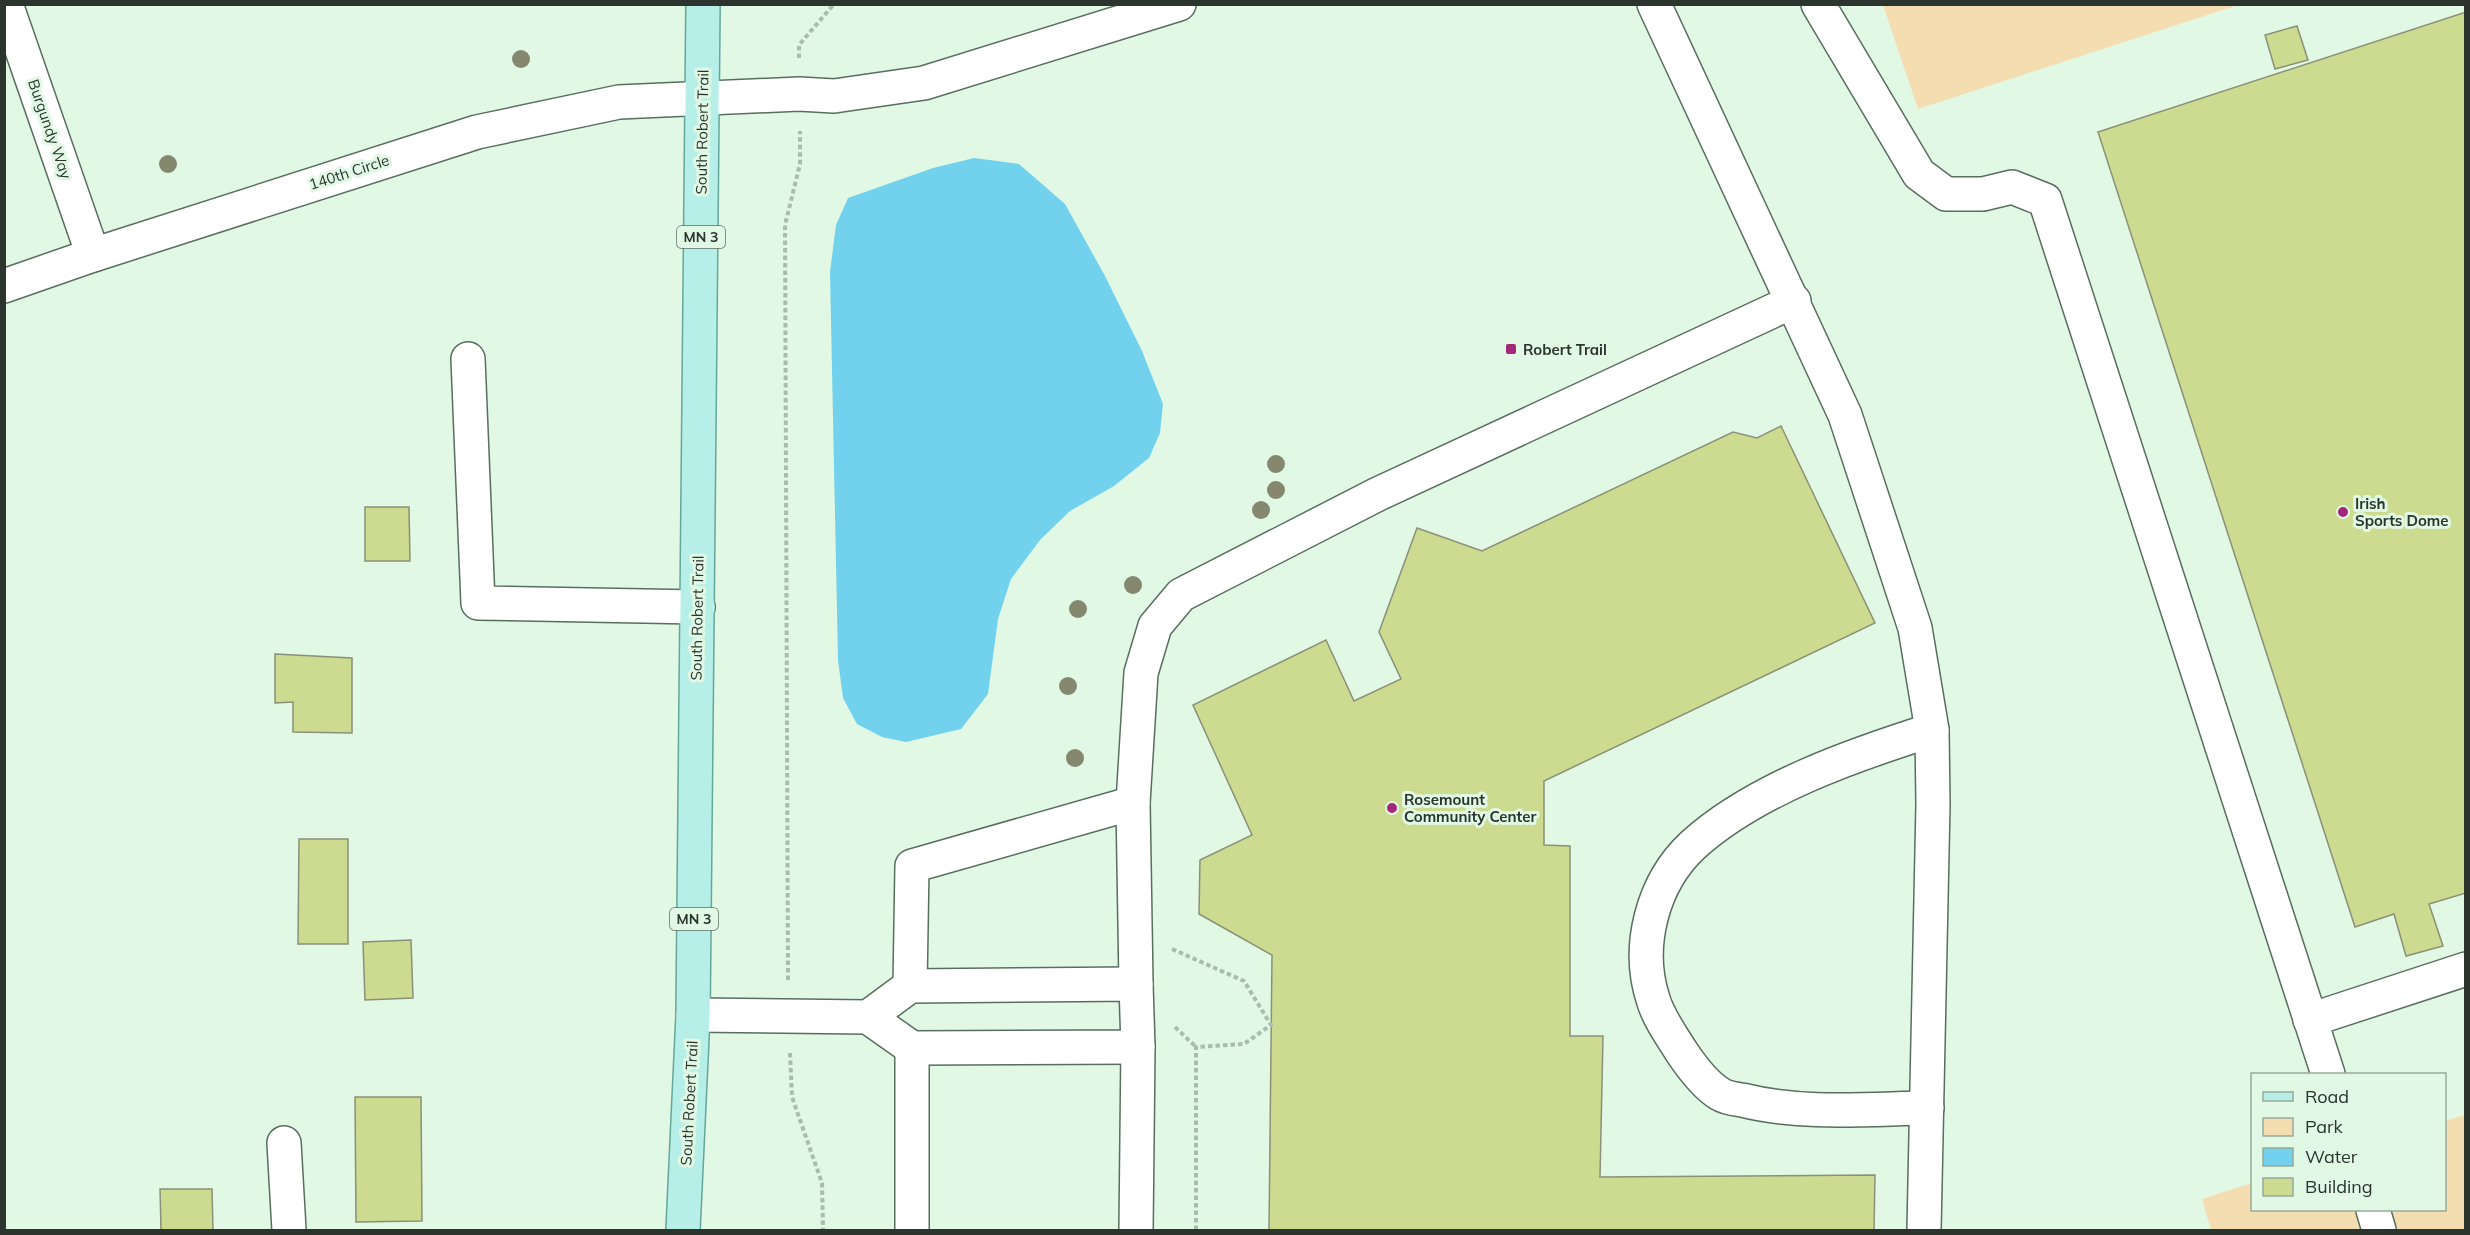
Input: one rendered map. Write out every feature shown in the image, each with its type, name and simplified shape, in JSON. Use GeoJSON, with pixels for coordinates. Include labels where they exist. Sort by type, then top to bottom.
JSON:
{"type":"FeatureCollection","features":[{"type":"Feature","properties":{"kind":"main road","name":"South Robert Trail"},"geometry":{"type":"LineString","coordinates":[[683,1230],[693,1015],[704,4]]}},
{"type":"Feature","properties":{"kind":"street","name":"140th Circle"},"geometry":{"type":"LineString","coordinates":[[4,286],[93,255],[477,132],[619,102],[799,94],[834,96],[924,83],[1179,4]]}},
{"type":"Feature","properties":{"kind":"street"},"geometry":{"type":"LineString","coordinates":[[1654,4],[1845,415],[1915,628],[1932,730],[1933,816],[1924,1230]]}},
{"type":"Feature","properties":{"kind":"street"},"geometry":{"type":"LineString","coordinates":[[1818,4],[1919,174],[1946,194],[1983,194],[2012,187],[2045,200],[2328,1073]]}},
{"type":"Feature","properties":{"kind":"street","name":"Burgundy Way"},"geometry":{"type":"LineString","coordinates":[[10,6],[93,255]]}},
{"type":"Feature","properties":{"kind":"street"},"geometry":{"type":"LineString","coordinates":[[1137,1230],[1138,1047],[1133,803],[1141,673],[1155,626],[1181,595],[1378,494],[1794,301]]}},
{"type":"Feature","properties":{"kind":"street"},"geometry":{"type":"LineString","coordinates":[[468,359],[478,603],[698,607]]}},
{"type":"Feature","properties":{"kind":"street"},"geometry":{"type":"LineString","coordinates":[[1927,1108],[1803,1109],[1761,1105],[1721,1095],[1692,1067],[1672,1036],[1653,1000],[1645,964],[1651,914],[1665,878],[1692,846],[1731,816],[1803,778],[1863,752],[1932,730]]}},
{"type":"Feature","properties":{"kind":"street"},"geometry":{"type":"LineString","coordinates":[[910,986],[912,866],[1133,803]]}},
{"type":"Feature","properties":{"kind":"street"},"geometry":{"type":"LineString","coordinates":[[2310,1020],[2466,969]]}},
{"type":"Feature","properties":{"kind":"street"},"geometry":{"type":"LineString","coordinates":[[868,1017],[910,986],[1136,984]]}},
{"type":"Feature","properties":{"kind":"street"},"geometry":{"type":"LineString","coordinates":[[693,1015],[868,1017],[912,1048],[1138,1047]]}},
{"type":"Feature","properties":{"kind":"street"},"geometry":{"type":"LineString","coordinates":[[912,1048],[912,1230]]}},
{"type":"Feature","properties":{"kind":"street"},"geometry":{"type":"LineString","coordinates":[[284,1143],[289,1230]]}},
{"type":"Feature","properties":{"kind":"street"},"geometry":{"type":"LineString","coordinates":[[2374,1211],[2379,1230]]}},
{"type":"Feature","properties":{"kind":"path"},"geometry":{"type":"LineString","coordinates":[[823,1230],[822,1183],[792,1097],[789,1016],[784,225],[800,164],[799,45],[834,4]]}},
{"type":"Feature","properties":{"kind":"path"},"geometry":{"type":"LineString","coordinates":[[1170,937],[1170,949],[1244,981],[1271,1025],[1244,1044],[1196,1047],[1196,1230]]}},
{"type":"Feature","properties":{"kind":"green space"},"geometry":{"type":"Polygon","coordinates":[[[1883,4],[2238,5],[1918,109],[1883,4]]]}},
{"type":"Feature","properties":{"kind":"green space"},"geometry":{"type":"Polygon","coordinates":[[[2465,1115],[2465,1230],[2211,1230],[2202,1199],[2251,1183],[2251,1211],[2446,1211],[2446,1121],[2465,1115]]]}},
{"type":"Feature","properties":{"kind":"water"},"geometry":{"type":"Polygon","coordinates":[[[974,158],[1019,164],[1065,204],[1105,276],[1142,351],[1163,404],[1160,433],[1149,458],[1114,486],[1070,511],[1040,540],[1011,579],[998,619],[988,694],[961,729],[906,742],[882,737],[857,724],[843,698],[838,660],[830,272],[836,225],[848,198],[933,168],[974,158]]]}},
{"type":"Feature","properties":{"kind":"building","name":"Irish Sports Dome"},"geometry":{"type":"Polygon","coordinates":[[[2466,12],[2466,893],[2429,904],[2443,946],[2406,956],[2394,914],[2355,927],[2098,132],[2466,12]]]}},
{"type":"Feature","properties":{"kind":"building"},"geometry":{"type":"Polygon","coordinates":[[[2297,26],[2308,60],[2275,69],[2265,35],[2297,26]]]}},
{"type":"Feature","properties":{"kind":"building","name":"Rosemount Community Center"},"geometry":{"type":"Polygon","coordinates":[[[1781,426],[1875,623],[1544,781],[1544,845],[1570,846],[1570,1036],[1603,1036],[1600,1177],[1875,1175],[1874,1230],[1269,1230],[1272,955],[1199,914],[1200,860],[1252,835],[1193,705],[1326,640],[1354,701],[1401,679],[1379,632],[1417,528],[1482,551],[1733,432],[1757,438],[1781,426]]]}},
{"type":"Feature","properties":{"kind":"building"},"geometry":{"type":"Polygon","coordinates":[[[365,507],[409,507],[410,561],[365,561],[365,507]]]}},
{"type":"Feature","properties":{"kind":"building"},"geometry":{"type":"Polygon","coordinates":[[[275,654],[352,658],[352,733],[293,732],[293,702],[275,703],[275,654]]]}},
{"type":"Feature","properties":{"kind":"building"},"geometry":{"type":"Polygon","coordinates":[[[299,839],[348,839],[348,944],[298,944],[299,839]]]}},
{"type":"Feature","properties":{"kind":"building"},"geometry":{"type":"Polygon","coordinates":[[[411,940],[413,998],[365,1000],[363,942],[411,940]]]}},
{"type":"Feature","properties":{"kind":"building"},"geometry":{"type":"Polygon","coordinates":[[[355,1097],[421,1097],[422,1221],[356,1222],[355,1097]]]}},
{"type":"Feature","properties":{"kind":"building"},"geometry":{"type":"Polygon","coordinates":[[[160,1189],[212,1189],[213,1230],[161,1230],[160,1189]]]}},
{"type":"Feature","properties":{"kind":"place","name":"Robert Trail"},"geometry":{"type":"Point","coordinates":[1511,349]}},
{"type":"Feature","properties":{"kind":"place","name":"Irish Sports Dome"},"geometry":{"type":"Point","coordinates":[2343,512]}},
{"type":"Feature","properties":{"kind":"place","name":"Rosemount Community Center"},"geometry":{"type":"Point","coordinates":[1392,808]}}]}
